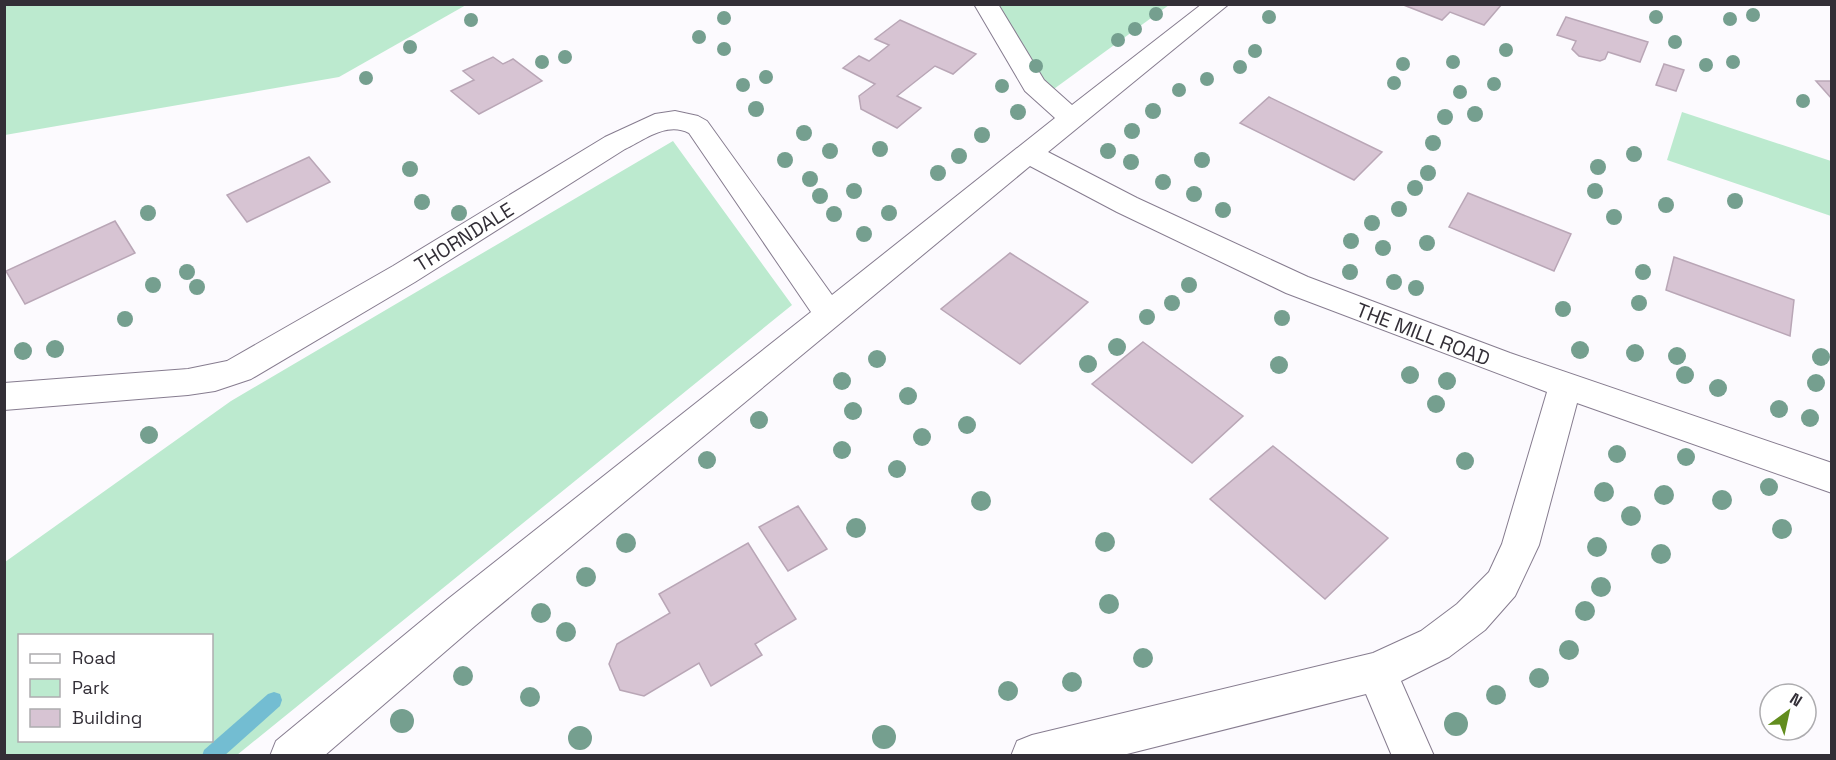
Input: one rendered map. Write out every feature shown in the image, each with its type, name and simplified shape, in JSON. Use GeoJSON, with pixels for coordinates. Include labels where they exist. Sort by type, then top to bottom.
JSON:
{"type":"FeatureCollection","features":[{"type":"Feature","properties":{"kind":"street"},"geometry":{"type":"LineString","coordinates":[[986,4],[1034,85],[1071,119]]}},
{"type":"Feature","properties":{"kind":"street"},"geometry":{"type":"LineString","coordinates":[[291,756],[471,604],[1071,119],[1218,4]]}},
{"type":"Feature","properties":{"kind":"street","name":"THORNDALE"},"geometry":{"type":"LineString","coordinates":[[4,397],[188,382],[215,378],[239,370],[404,274],[615,143],[656,123],[675,120],[688,122],[698,127],[830,315]]}},
{"type":"Feature","properties":{"kind":"street","name":"THE MILL ROAD"},"geometry":{"type":"LineString","coordinates":[[1029,154],[1127,205],[1297,285],[1565,386],[1832,478]]}},
{"type":"Feature","properties":{"kind":"street"},"geometry":{"type":"LineString","coordinates":[[1032,756],[1377,672],[1434,644],[1471,617],[1502,584],[1520,545],[1565,386]]}},
{"type":"Feature","properties":{"kind":"street"},"geometry":{"type":"LineString","coordinates":[[1377,672],[1413,756]]}},
{"type":"Feature","properties":{"kind":"green space"},"geometry":{"type":"Polygon","coordinates":[[[5,4],[466,5],[339,77],[5,135],[5,4]]]}},
{"type":"Feature","properties":{"kind":"green space"},"geometry":{"type":"Polygon","coordinates":[[[987,5],[1169,5],[1047,94],[987,5]]]}},
{"type":"Feature","properties":{"kind":"green space"},"geometry":{"type":"Polygon","coordinates":[[[1682,112],[1831,161],[1831,216],[1667,160],[1682,112]]]}},
{"type":"Feature","properties":{"kind":"green space"},"geometry":{"type":"Polygon","coordinates":[[[673,141],[792,305],[237,755],[5,755],[5,562],[231,401],[673,141]]]}},
{"type":"Feature","properties":{"kind":"building"},"geometry":{"type":"Polygon","coordinates":[[[1401,4],[1502,4],[1484,25],[1450,12],[1442,20],[1401,4]]]}},
{"type":"Feature","properties":{"kind":"building"},"geometry":{"type":"Polygon","coordinates":[[[1566,17],[1648,42],[1640,62],[1608,52],[1605,59],[1600,61],[1579,56],[1572,49],[1576,41],[1557,35],[1566,17]]]}},
{"type":"Feature","properties":{"kind":"building"},"geometry":{"type":"Polygon","coordinates":[[[900,20],[976,54],[953,74],[935,66],[897,96],[921,108],[897,128],[861,109],[859,96],[875,84],[843,68],[859,56],[869,61],[889,45],[875,39],[900,20]]]}},
{"type":"Feature","properties":{"kind":"building"},"geometry":{"type":"Polygon","coordinates":[[[493,57],[503,64],[513,59],[542,81],[479,114],[451,91],[474,80],[463,71],[493,57]]]}},
{"type":"Feature","properties":{"kind":"building"},"geometry":{"type":"Polygon","coordinates":[[[1664,64],[1684,70],[1676,91],[1656,85],[1664,64]]]}},
{"type":"Feature","properties":{"kind":"building"},"geometry":{"type":"Polygon","coordinates":[[[1816,81],[1832,81],[1832,99],[1816,81]]]}},
{"type":"Feature","properties":{"kind":"building"},"geometry":{"type":"Polygon","coordinates":[[[1269,97],[1382,152],[1354,180],[1240,123],[1269,97]]]}},
{"type":"Feature","properties":{"kind":"building"},"geometry":{"type":"Polygon","coordinates":[[[309,157],[330,182],[247,222],[227,195],[309,157]]]}},
{"type":"Feature","properties":{"kind":"building"},"geometry":{"type":"Polygon","coordinates":[[[1468,193],[1571,234],[1554,271],[1449,227],[1468,193]]]}},
{"type":"Feature","properties":{"kind":"building"},"geometry":{"type":"Polygon","coordinates":[[[115,221],[135,253],[25,304],[6,271],[115,221]]]}},
{"type":"Feature","properties":{"kind":"building"},"geometry":{"type":"Polygon","coordinates":[[[1010,253],[1088,302],[1020,364],[941,309],[1010,253]]]}},
{"type":"Feature","properties":{"kind":"building"},"geometry":{"type":"Polygon","coordinates":[[[1674,257],[1794,300],[1790,336],[1666,290],[1674,257]]]}},
{"type":"Feature","properties":{"kind":"building"},"geometry":{"type":"Polygon","coordinates":[[[1143,342],[1243,416],[1192,463],[1092,384],[1143,342]]]}},
{"type":"Feature","properties":{"kind":"building"},"geometry":{"type":"Polygon","coordinates":[[[1273,446],[1388,538],[1325,599],[1210,499],[1273,446]]]}},
{"type":"Feature","properties":{"kind":"building"},"geometry":{"type":"Polygon","coordinates":[[[798,506],[827,549],[788,571],[759,527],[798,506]]]}},
{"type":"Feature","properties":{"kind":"building"},"geometry":{"type":"Polygon","coordinates":[[[748,543],[796,619],[755,644],[762,655],[711,686],[699,663],[644,696],[620,690],[609,664],[617,644],[670,613],[659,594],[748,543]]]}},
{"type":"Feature","properties":{"kind":"waterway"},"geometry":{"type":"LineString","coordinates":[[210,756],[274,700]]}}]}
